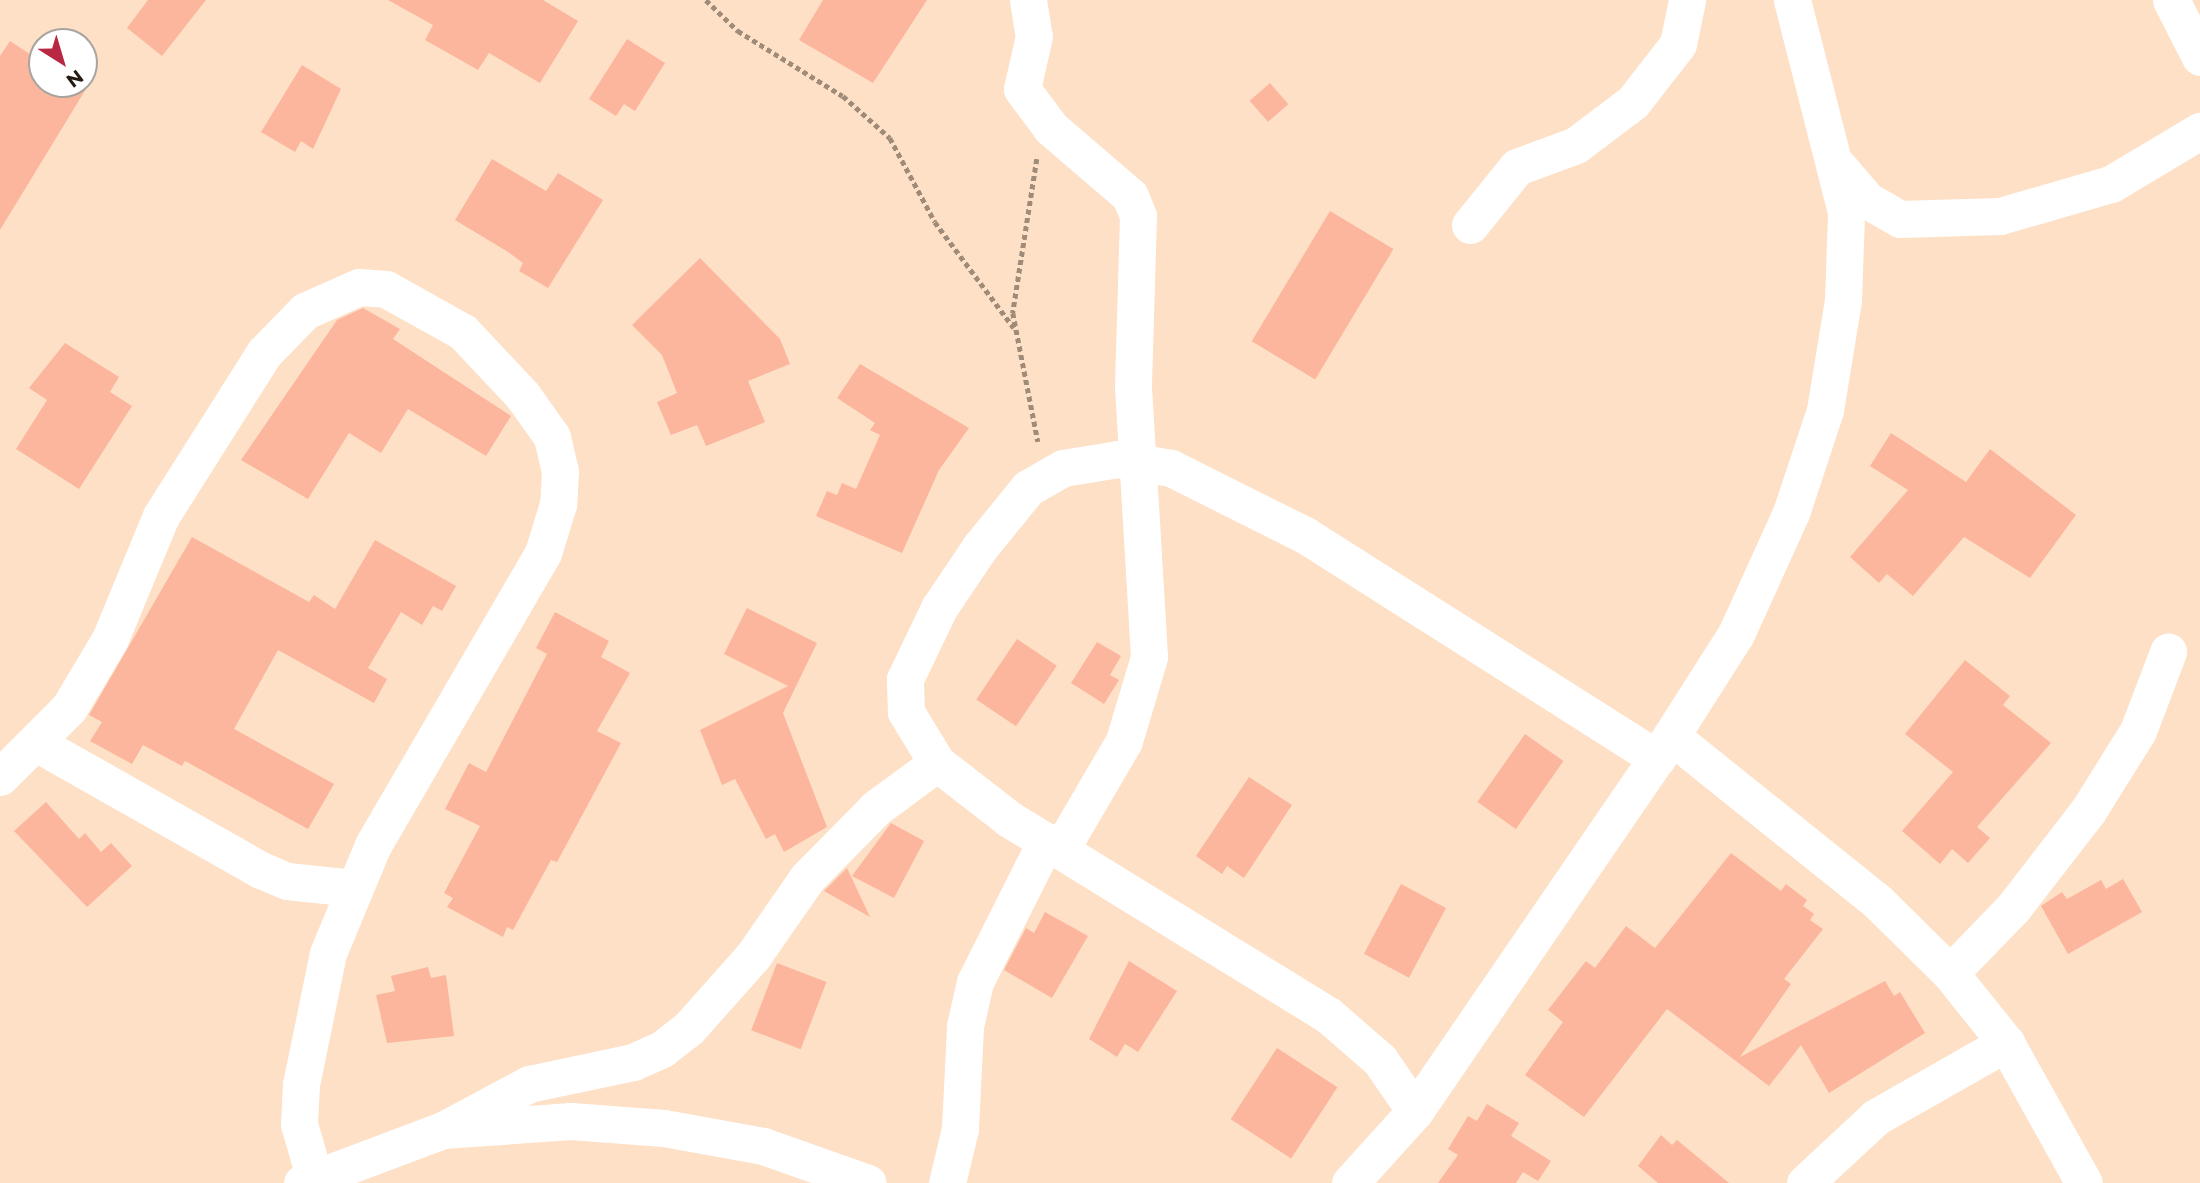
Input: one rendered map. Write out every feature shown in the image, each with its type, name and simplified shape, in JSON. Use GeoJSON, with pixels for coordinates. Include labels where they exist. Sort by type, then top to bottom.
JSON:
{"type":"FeatureCollection","features":[{"type":"Feature","properties":{"kind":"street"},"geometry":{"type":"LineString","coordinates":[[947,1183],[960,1129],[965,1026],[975,982],[1141,698],[1149,657],[1140,461],[1133,387],[1137,211],[1039,113],[1022,89],[1034,36],[1028,0]]}},
{"type":"Feature","properties":{"kind":"street"},"geometry":{"type":"LineString","coordinates":[[1470,225],[1517,167],[1576,145],[1633,102],[1678,44],[1687,0]]}},
{"type":"Feature","properties":{"kind":"street"},"geometry":{"type":"LineString","coordinates":[[1350,1183],[1415,1111],[1664,747],[1736,634],[1791,513],[1825,410],[1843,300],[1846,212],[1838,165],[1792,0]]}},
{"type":"Feature","properties":{"kind":"street"},"geometry":{"type":"LineString","coordinates":[[2171,0],[2200,57]]}},
{"type":"Feature","properties":{"kind":"street"},"geometry":{"type":"LineString","coordinates":[[1838,165],[1886,214],[1939,221],[1988,217],[2059,203],[2111,184],[2200,131]]}},
{"type":"Feature","properties":{"kind":"street"},"geometry":{"type":"LineString","coordinates":[[0,777],[38,744],[88,679],[161,516],[264,353],[305,310],[359,287],[386,289],[433,310],[463,332],[552,437],[560,471],[558,504],[543,553],[354,888],[328,953],[301,1084],[299,1124],[308,1180],[443,1130],[529,1084],[633,1062],[662,1048],[689,1028],[753,956],[808,877],[876,808],[937,763]]}},
{"type":"Feature","properties":{"kind":"street"},"geometry":{"type":"LineString","coordinates":[[1415,1111],[1380,1060],[1328,1014],[1054,845],[937,763],[906,712],[905,679],[939,608],[1028,488],[1082,462],[1140,461],[1224,491],[1305,534],[1664,747],[1877,901],[1950,973],[2006,1043],[2084,1183]]}},
{"type":"Feature","properties":{"kind":"street"},"geometry":{"type":"LineString","coordinates":[[1950,973],[2013,908],[2088,811],[2138,732],[2168,652]]}},
{"type":"Feature","properties":{"kind":"street"},"geometry":{"type":"LineString","coordinates":[[38,744],[261,870],[287,881],[354,888]]}},
{"type":"Feature","properties":{"kind":"street"},"geometry":{"type":"LineString","coordinates":[[1805,1183],[1876,1118],[2006,1043]]}},
{"type":"Feature","properties":{"kind":"street"},"geometry":{"type":"LineString","coordinates":[[443,1130],[571,1121],[664,1128],[763,1146],[867,1183]]}},
{"type":"Feature","properties":{"kind":"path"},"geometry":{"type":"LineString","coordinates":[[706,0],[738,31],[843,96],[890,138],[935,222],[1014,328]]}},
{"type":"Feature","properties":{"kind":"path"},"geometry":{"type":"LineString","coordinates":[[1028,488],[1038,430],[1014,328],[1039,113]]}},
{"type":"Feature","properties":{"kind":"building"},"geometry":{"type":"Polygon","coordinates":[[[148,0],[206,0],[162,56],[127,28],[148,0]]]}},
{"type":"Feature","properties":{"kind":"building"},"geometry":{"type":"Polygon","coordinates":[[[388,0],[543,0],[578,21],[540,83],[489,53],[478,70],[425,40],[433,25],[388,0]]]}},
{"type":"Feature","properties":{"kind":"building"},"geometry":{"type":"Polygon","coordinates":[[[823,0],[927,0],[873,83],[799,40],[823,0]]]}},
{"type":"Feature","properties":{"kind":"building"},"geometry":{"type":"Polygon","coordinates":[[[627,39],[665,63],[635,111],[624,104],[616,116],[589,99],[627,39]]]}},
{"type":"Feature","properties":{"kind":"building"},"geometry":{"type":"Polygon","coordinates":[[[10,41],[28,53],[28,98],[80,98],[0,230],[0,56],[10,41]]]}},
{"type":"Feature","properties":{"kind":"building"},"geometry":{"type":"Polygon","coordinates":[[[302,65],[341,89],[313,149],[301,141],[295,152],[261,132],[302,65]]]}},
{"type":"Feature","properties":{"kind":"building"},"geometry":{"type":"Polygon","coordinates":[[[1270,83],[1288,104],[1268,122],[1250,101],[1270,83]]]}},
{"type":"Feature","properties":{"kind":"building"},"geometry":{"type":"Polygon","coordinates":[[[492,159],[546,191],[558,173],[603,200],[548,288],[519,271],[523,263],[508,252],[455,220],[492,159]]]}},
{"type":"Feature","properties":{"kind":"building"},"geometry":{"type":"Polygon","coordinates":[[[1330,211],[1393,249],[1315,379],[1252,341],[1330,211]]]}},
{"type":"Feature","properties":{"kind":"building"},"geometry":{"type":"Polygon","coordinates":[[[700,258],[780,339],[790,364],[748,381],[765,422],[706,446],[697,425],[671,435],[657,402],[677,393],[662,355],[632,325],[700,258]]]}},
{"type":"Feature","properties":{"kind":"building"},"geometry":{"type":"Polygon","coordinates":[[[363,308],[400,329],[393,339],[511,416],[486,456],[408,409],[381,453],[349,433],[308,499],[241,460],[337,320],[363,308]]]}},
{"type":"Feature","properties":{"kind":"building"},"geometry":{"type":"Polygon","coordinates":[[[65,343],[119,377],[110,392],[132,406],[79,489],[16,449],[47,400],[29,388],[65,343]]]}},
{"type":"Feature","properties":{"kind":"building"},"geometry":{"type":"Polygon","coordinates":[[[860,364],[969,428],[939,470],[902,553],[816,516],[827,491],[837,495],[842,483],[856,489],[880,435],[870,430],[875,423],[837,398],[860,364]]]}},
{"type":"Feature","properties":{"kind":"building"},"geometry":{"type":"Polygon","coordinates":[[[1891,433],[1966,482],[1990,449],[2076,515],[2030,578],[1964,537],[1913,596],[1887,574],[1879,583],[1850,557],[1908,490],[1870,466],[1891,433]]]}},
{"type":"Feature","properties":{"kind":"building"},"geometry":{"type":"Polygon","coordinates":[[[192,537],[309,602],[314,595],[335,609],[375,540],[456,586],[442,611],[433,606],[422,625],[401,612],[368,668],[387,679],[374,703],[278,650],[234,729],[334,784],[308,829],[185,761],[182,766],[143,745],[132,764],[90,741],[102,722],[89,715],[192,537]]]}},
{"type":"Feature","properties":{"kind":"building"},"geometry":{"type":"Polygon","coordinates":[[[747,608],[817,643],[783,713],[827,827],[784,852],[775,834],[766,839],[735,779],[722,785],[700,730],[788,686],[724,654],[747,608]]]}},
{"type":"Feature","properties":{"kind":"building"},"geometry":{"type":"Polygon","coordinates":[[[555,612],[609,641],[601,657],[630,673],[597,731],[621,743],[557,862],[551,860],[513,930],[507,927],[503,937],[447,907],[453,898],[444,893],[480,826],[445,809],[469,763],[486,772],[547,654],[536,648],[555,612]]]}},
{"type":"Feature","properties":{"kind":"building"},"geometry":{"type":"Polygon","coordinates":[[[1017,639],[1057,666],[1016,726],[976,700],[1017,639]]]}},
{"type":"Feature","properties":{"kind":"building"},"geometry":{"type":"Polygon","coordinates":[[[1097,642],[1121,656],[1110,675],[1119,680],[1104,704],[1071,683],[1097,642]]]}},
{"type":"Feature","properties":{"kind":"building"},"geometry":{"type":"Polygon","coordinates":[[[1965,660],[2010,696],[2003,705],[2051,743],[1977,827],[1990,838],[1968,863],[1952,849],[1940,864],[1902,831],[1953,772],[1905,734],[1965,660]]]}},
{"type":"Feature","properties":{"kind":"building"},"geometry":{"type":"Polygon","coordinates":[[[1525,734],[1564,761],[1516,829],[1477,802],[1525,734]]]}},
{"type":"Feature","properties":{"kind":"building"},"geometry":{"type":"Polygon","coordinates":[[[1249,777],[1292,805],[1244,878],[1227,866],[1222,874],[1196,856],[1249,777]]]}},
{"type":"Feature","properties":{"kind":"building"},"geometry":{"type":"Polygon","coordinates":[[[46,802],[79,839],[85,833],[101,852],[111,843],[132,866],[87,907],[14,831],[46,802]]]}},
{"type":"Feature","properties":{"kind":"building"},"geometry":{"type":"Polygon","coordinates":[[[891,823],[924,841],[894,898],[852,876],[891,823]]]}},
{"type":"Feature","properties":{"kind":"building"},"geometry":{"type":"Polygon","coordinates":[[[1731,853],[1781,891],[1786,884],[1807,900],[1803,906],[1814,914],[1810,920],[1823,929],[1784,979],[1791,984],[1740,1057],[1885,981],[1894,996],[1900,992],[1925,1033],[1829,1093],[1801,1045],[1769,1086],[1667,1009],[1584,1117],[1525,1075],[1563,1022],[1548,1010],[1586,961],[1595,968],[1626,926],[1655,948],[1731,853]]]}},
{"type":"Feature","properties":{"kind":"building"},"geometry":{"type":"Polygon","coordinates":[[[847,868],[870,917],[824,891],[847,868]]]}},
{"type":"Feature","properties":{"kind":"building"},"geometry":{"type":"Polygon","coordinates":[[[2123,879],[2142,912],[2068,954],[2041,906],[2062,892],[2067,899],[2101,880],[2106,889],[2123,879]]]}},
{"type":"Feature","properties":{"kind":"building"},"geometry":{"type":"Polygon","coordinates":[[[1401,884],[1446,908],[1409,978],[1364,954],[1401,884]]]}},
{"type":"Feature","properties":{"kind":"building"},"geometry":{"type":"Polygon","coordinates":[[[1045,912],[1088,936],[1052,998],[1004,970],[1026,928],[1034,933],[1045,912]]]}},
{"type":"Feature","properties":{"kind":"building"},"geometry":{"type":"Polygon","coordinates":[[[1129,961],[1177,991],[1138,1052],[1125,1044],[1117,1057],[1089,1039],[1129,961]]]}},
{"type":"Feature","properties":{"kind":"building"},"geometry":{"type":"Polygon","coordinates":[[[777,963],[826,982],[801,1049],[751,1030],[777,963]]]}},
{"type":"Feature","properties":{"kind":"building"},"geometry":{"type":"Polygon","coordinates":[[[428,967],[431,978],[446,975],[454,1036],[387,1043],[376,995],[395,991],[391,976],[428,967]]]}},
{"type":"Feature","properties":{"kind":"building"},"geometry":{"type":"Polygon","coordinates":[[[1277,1048],[1337,1087],[1291,1159],[1231,1119],[1277,1048]]]}},
{"type":"Feature","properties":{"kind":"building"},"geometry":{"type":"Polygon","coordinates":[[[1487,1104],[1519,1123],[1511,1136],[1551,1161],[1538,1181],[1523,1172],[1516,1183],[1438,1183],[1458,1155],[1448,1149],[1468,1116],[1477,1121],[1487,1104]]]}},
{"type":"Feature","properties":{"kind":"building"},"geometry":{"type":"Polygon","coordinates":[[[1661,1135],[1672,1145],[1677,1140],[1729,1183],[1658,1183],[1638,1166],[1661,1135]]]}}]}
